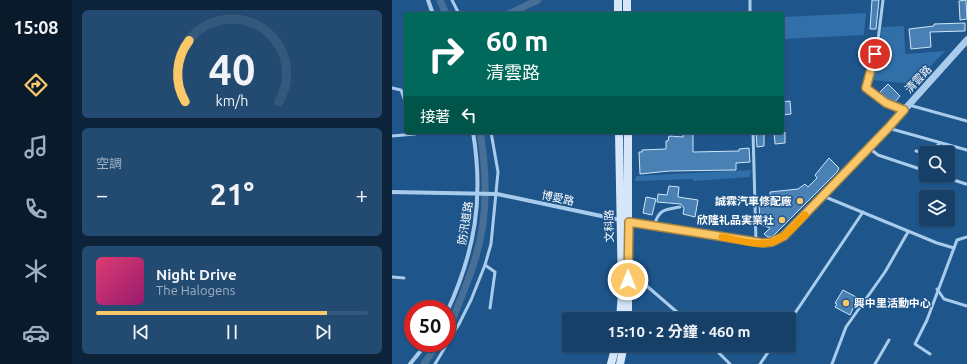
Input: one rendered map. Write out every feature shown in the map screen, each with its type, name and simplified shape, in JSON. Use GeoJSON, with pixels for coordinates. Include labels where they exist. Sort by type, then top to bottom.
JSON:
{"type":"FeatureCollection","features":[{"type":"Feature","properties":{"kind":"main road"},"geometry":{"type":"LineString","coordinates":[[618,0],[618,12]]}},
{"type":"Feature","properties":{"kind":"main road"},"geometry":{"type":"LineString","coordinates":[[627,0],[628,12]]}},
{"type":"Feature","properties":{"kind":"main road","name":"文科路"},"geometry":{"type":"LineString","coordinates":[[619,134],[620,220],[628,312]]}},
{"type":"Feature","properties":{"kind":"main road","name":"文科路"},"geometry":{"type":"LineString","coordinates":[[621,312],[629,222],[628,134]]}},
{"type":"Feature","properties":{"kind":"main road"},"geometry":{"type":"LineString","coordinates":[[622,362],[623,352]]}},
{"type":"Feature","properties":{"kind":"main road"},"geometry":{"type":"LineString","coordinates":[[610,364],[614,354]]}},
{"type":"Feature","properties":{"kind":"street"},"geometry":{"type":"LineString","coordinates":[[428,0],[432,12]]}},
{"type":"Feature","properties":{"kind":"street","name":"清雲路"},"geometry":{"type":"LineString","coordinates":[[620,220],[756,242],[772,242],[778,240],[823,196],[888,128],[967,40]]}},
{"type":"Feature","properties":{"kind":"street","name":"防汛道路"},"geometry":{"type":"LineString","coordinates":[[453,300],[460,284],[470,250],[480,193],[477,160],[472,134]]}},
{"type":"Feature","properties":{"kind":"street"},"geometry":{"type":"LineString","coordinates":[[392,192],[480,193]]}},
{"type":"Feature","properties":{"kind":"street","name":"博愛路"},"geometry":{"type":"LineString","coordinates":[[480,193],[494,194],[620,220]]}},
{"type":"Feature","properties":{"kind":"street"},"geometry":{"type":"LineString","coordinates":[[410,364],[420,352]]}},
{"type":"Feature","properties":{"kind":"street"},"geometry":{"type":"LineString","coordinates":[[614,354],[622,362]]}},
{"type":"Feature","properties":{"kind":"lane"},"geometry":{"type":"LineString","coordinates":[[452,0],[458,12]]}},
{"type":"Feature","properties":{"kind":"lane"},"geometry":{"type":"LineString","coordinates":[[750,0],[750,12]]}},
{"type":"Feature","properties":{"kind":"lane"},"geometry":{"type":"LineString","coordinates":[[883,0],[878,40],[866,88],[886,103],[967,121]]}},
{"type":"Feature","properties":{"kind":"lane"},"geometry":{"type":"LineString","coordinates":[[392,88],[401,90],[404,98]]}},
{"type":"Feature","properties":{"kind":"lane"},"geometry":{"type":"LineString","coordinates":[[888,128],[967,150]]}},
{"type":"Feature","properties":{"kind":"lane"},"geometry":{"type":"LineString","coordinates":[[392,136],[415,134]]}},
{"type":"Feature","properties":{"kind":"lane"},"geometry":{"type":"LineString","coordinates":[[435,364],[462,318],[485,266],[491,244],[494,194],[498,172],[491,134]]}},
{"type":"Feature","properties":{"kind":"lane"},"geometry":{"type":"LineString","coordinates":[[753,134],[756,242]]}},
{"type":"Feature","properties":{"kind":"lane"},"geometry":{"type":"LineString","coordinates":[[937,146],[940,143]]}},
{"type":"Feature","properties":{"kind":"lane"},"geometry":{"type":"LineString","coordinates":[[869,148],[878,155],[919,169]]}},
{"type":"Feature","properties":{"kind":"lane"},"geometry":{"type":"LineString","coordinates":[[955,180],[966,184]]}},
{"type":"Feature","properties":{"kind":"lane"},"geometry":{"type":"LineString","coordinates":[[823,196],[908,232],[954,248]]}},
{"type":"Feature","properties":{"kind":"lane"},"geometry":{"type":"LineString","coordinates":[[654,226],[657,216],[664,210],[680,207]]}},
{"type":"Feature","properties":{"kind":"lane"},"geometry":{"type":"LineString","coordinates":[[796,312],[863,212]]}},
{"type":"Feature","properties":{"kind":"lane"},"geometry":{"type":"LineString","coordinates":[[832,364],[846,327],[885,272],[908,232]]}},
{"type":"Feature","properties":{"kind":"lane"},"geometry":{"type":"LineString","coordinates":[[930,354],[915,344],[927,320],[937,289],[957,240],[967,237]]}},
{"type":"Feature","properties":{"kind":"lane"},"geometry":{"type":"LineString","coordinates":[[485,266],[495,272],[490,308]]}},
{"type":"Feature","properties":{"kind":"lane"},"geometry":{"type":"LineString","coordinates":[[625,270],[641,280],[677,312]]}},
{"type":"Feature","properties":{"kind":"lane"},"geometry":{"type":"LineString","coordinates":[[392,277],[404,278]]}},
{"type":"Feature","properties":{"kind":"lane"},"geometry":{"type":"LineString","coordinates":[[937,289],[944,299],[967,306]]}},
{"type":"Feature","properties":{"kind":"lane"},"geometry":{"type":"LineString","coordinates":[[875,364],[889,340]]}},
{"type":"Feature","properties":{"kind":"lane"},"geometry":{"type":"LineString","coordinates":[[718,352],[730,364]]}},
{"type":"Feature","properties":{"kind":"lane"},"geometry":{"type":"LineString","coordinates":[[760,364],[768,352]]}},
{"type":"Feature","properties":{"kind":"shaded area"},"geometry":{"type":"Polygon","coordinates":[[[866,13],[864,35],[784,39],[784,17],[866,13]]]}},
{"type":"Feature","properties":{"kind":"shaded area"},"geometry":{"type":"Polygon","coordinates":[[[904,26],[905,54],[945,51],[914,84],[871,80],[878,55],[882,27],[904,26]]]}},
{"type":"Feature","properties":{"kind":"shaded area"},"geometry":{"type":"Polygon","coordinates":[[[751,170],[750,177],[694,181],[692,179],[635,181],[636,176],[751,170]]]}},
{"type":"Feature","properties":{"kind":"building"},"geometry":{"type":"Polygon","coordinates":[[[872,0],[879,0],[876,29],[870,29],[872,0]]]}},
{"type":"Feature","properties":{"kind":"building"},"geometry":{"type":"Polygon","coordinates":[[[966,0],[967,19],[960,20],[959,1],[966,0]]]}},
{"type":"Feature","properties":{"kind":"building"},"geometry":{"type":"Polygon","coordinates":[[[965,23],[965,31],[930,32],[931,47],[911,49],[909,29],[934,26],[934,24],[965,23]]]}},
{"type":"Feature","properties":{"kind":"building"},"geometry":{"type":"Polygon","coordinates":[[[888,84],[900,96],[894,103],[879,93],[888,84]]]}},
{"type":"Feature","properties":{"kind":"building"},"geometry":{"type":"Polygon","coordinates":[[[790,101],[791,114],[784,115],[784,102],[790,101]]]}},
{"type":"Feature","properties":{"kind":"building"},"geometry":{"type":"Polygon","coordinates":[[[785,132],[785,143],[775,144],[774,134],[784,134],[785,132]]]}},
{"type":"Feature","properties":{"kind":"building"},"geometry":{"type":"Polygon","coordinates":[[[683,134],[693,134],[693,152],[739,151],[739,149],[749,148],[750,162],[736,163],[736,170],[669,171],[640,174],[639,152],[642,152],[642,150],[666,149],[666,141],[668,141],[669,136],[683,137],[683,134]]]}},
{"type":"Feature","properties":{"kind":"building"},"geometry":{"type":"Polygon","coordinates":[[[756,134],[764,134],[764,146],[757,147],[756,134]]]}},
{"type":"Feature","properties":{"kind":"building"},"geometry":{"type":"Polygon","coordinates":[[[829,158],[839,168],[837,172],[772,237],[768,237],[764,234],[770,228],[760,224],[759,203],[771,202],[770,192],[798,189],[805,184],[808,187],[817,178],[815,175],[829,158]]]}},
{"type":"Feature","properties":{"kind":"building"},"geometry":{"type":"Polygon","coordinates":[[[669,186],[679,187],[678,197],[698,200],[695,217],[683,214],[684,208],[681,204],[657,202],[658,194],[667,195],[669,186]]]}},
{"type":"Feature","properties":{"kind":"building"},"geometry":{"type":"Polygon","coordinates":[[[646,197],[656,199],[652,215],[643,213],[646,197]]]}},
{"type":"Feature","properties":{"kind":"building","name":"興中里活動中心"},"geometry":{"type":"Polygon","coordinates":[[[843,290],[858,298],[850,315],[835,307],[837,304],[835,303],[843,290]]]}},
{"type":"Feature","properties":{"kind":"waterway"},"geometry":{"type":"LineString","coordinates":[[440,0],[445,12]]}},
{"type":"Feature","properties":{"kind":"waterway"},"geometry":{"type":"LineString","coordinates":[[512,12],[538,0]]}},
{"type":"Feature","properties":{"kind":"waterway"},"geometry":{"type":"LineString","coordinates":[[456,311],[471,272],[483,226],[485,179],[480,134]]}},
{"type":"Feature","properties":{"kind":"waterway"},"geometry":{"type":"LineString","coordinates":[[424,364],[432,352]]}},
{"type":"Feature","properties":{"kind":"slow traffic"},"geometry":{"type":"LineString","coordinates":[[722,237],[763,243],[772,242],[784,236],[805,215]]}},
{"type":"Feature","properties":{"kind":"place","name":"誠霖汽車修配廠"},"geometry":{"type":"Point","coordinates":[800,201]}},
{"type":"Feature","properties":{"kind":"place","name":"欣隆礼品実業社"},"geometry":{"type":"Point","coordinates":[782,220]}},
{"type":"Feature","properties":{"kind":"place","name":"興中里活動中心"},"geometry":{"type":"Point","coordinates":[846,303]}},
{"type":"Feature","properties":{"kind":"route"},"geometry":{"type":"LineString","coordinates":[[628,280],[629,222],[763,243],[772,242],[784,236],[904,110],[886,103],[866,88],[875,54]]}}]}
